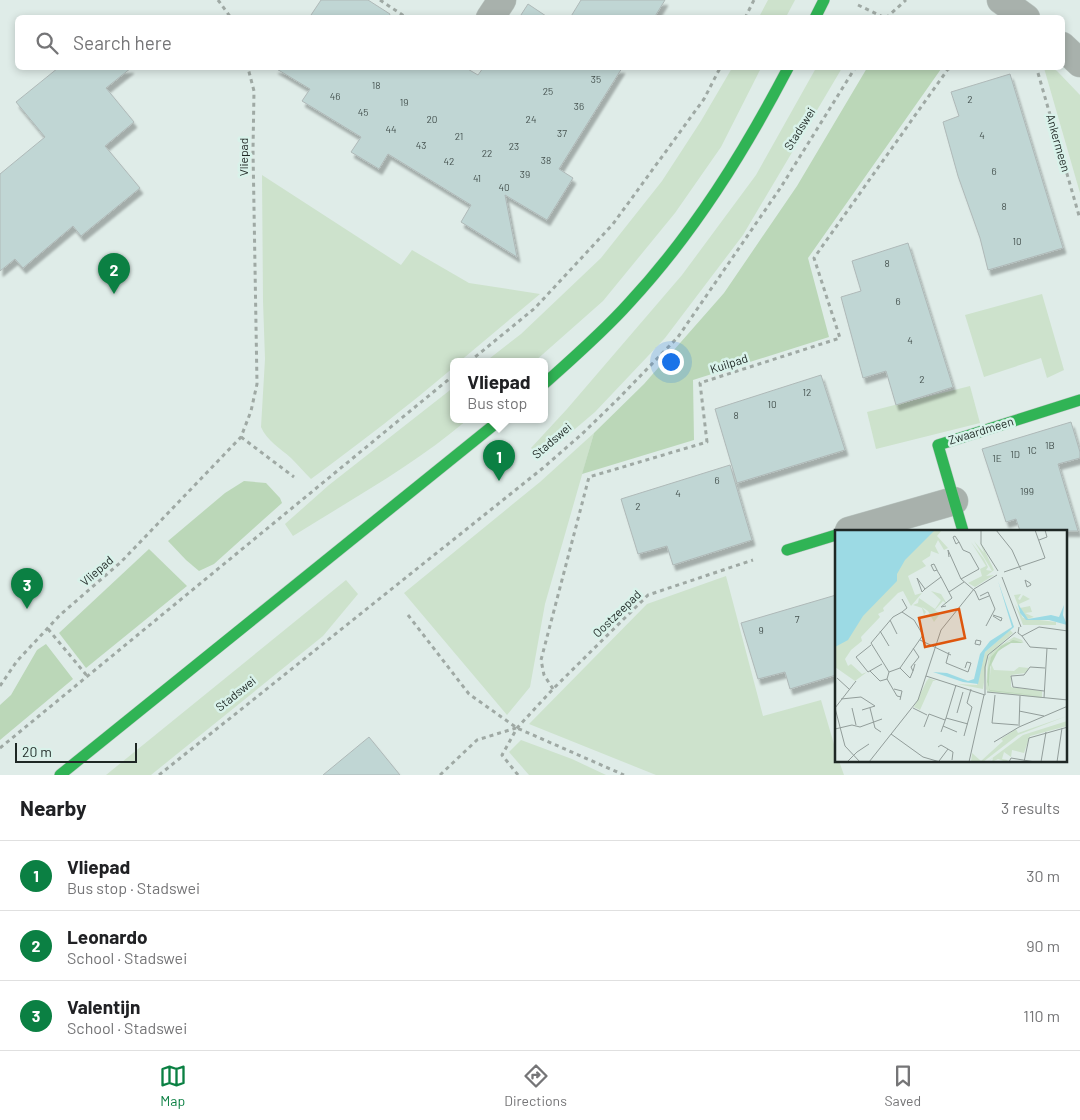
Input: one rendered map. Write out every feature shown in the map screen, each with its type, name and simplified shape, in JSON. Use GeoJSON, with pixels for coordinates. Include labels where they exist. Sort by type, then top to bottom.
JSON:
{"type":"FeatureCollection","features":[{"type":"Feature","properties":{"kind":"street"},"geometry":{"type":"LineString","coordinates":[[492,15],[502,0]]}},
{"type":"Feature","properties":{"kind":"street"},"geometry":{"type":"LineString","coordinates":[[816,15],[824,0]]}},
{"type":"Feature","properties":{"kind":"street"},"geometry":{"type":"LineString","coordinates":[[1000,0],[1022,15]]}},
{"type":"Feature","properties":{"kind":"street"},"geometry":{"type":"LineString","coordinates":[[1065,49],[1080,63]]}},
{"type":"Feature","properties":{"kind":"street"},"geometry":{"type":"LineString","coordinates":[[548,380],[585,348],[616,317],[686,235],[748,143],[787,70]]}},
{"type":"Feature","properties":{"kind":"street","name":"Zwaardmeen"},"geometry":{"type":"LineString","coordinates":[[963,530],[938,445],[1080,400]]}},
{"type":"Feature","properties":{"kind":"street"},"geometry":{"type":"LineString","coordinates":[[60,775],[496,423]]}},
{"type":"Feature","properties":{"kind":"street"},"geometry":{"type":"LineString","coordinates":[[852,530],[954,501]]}},
{"type":"Feature","properties":{"kind":"street"},"geometry":{"type":"LineString","coordinates":[[787,550],[835,535]]}},
{"type":"Feature","properties":{"kind":"path"},"geometry":{"type":"LineString","coordinates":[[218,0],[228,15]]}},
{"type":"Feature","properties":{"kind":"path"},"geometry":{"type":"LineString","coordinates":[[380,0],[402,15]]}},
{"type":"Feature","properties":{"kind":"path"},"geometry":{"type":"LineString","coordinates":[[746,15],[754,0]]}},
{"type":"Feature","properties":{"kind":"path"},"geometry":{"type":"LineString","coordinates":[[889,15],[906,0]]}},
{"type":"Feature","properties":{"kind":"path"},"geometry":{"type":"LineString","coordinates":[[856,4],[880,15]]}},
{"type":"Feature","properties":{"kind":"path","name":"Vliepad"},"geometry":{"type":"LineString","coordinates":[[0,686],[17,661],[60,615],[121,562],[241,437],[251,411],[257,384],[253,150],[254,91],[249,70]]}},
{"type":"Feature","properties":{"kind":"path"},"geometry":{"type":"LineString","coordinates":[[474,358],[535,308],[613,224],[704,99],[719,70]]}},
{"type":"Feature","properties":{"kind":"path","name":"Stadswei"},"geometry":{"type":"LineString","coordinates":[[159,775],[542,468],[582,434],[618,399],[678,337],[781,186],[854,70]]}},
{"type":"Feature","properties":{"kind":"path","name":"Kuilpad"},"geometry":{"type":"LineString","coordinates":[[553,689],[544,675],[541,660],[589,477],[707,442],[700,383],[840,338],[814,258],[947,70]]}},
{"type":"Feature","properties":{"kind":"path","name":"Ankermeen"},"geometry":{"type":"LineString","coordinates":[[1037,70],[1080,219]]}},
{"type":"Feature","properties":{"kind":"path"},"geometry":{"type":"LineString","coordinates":[[0,748],[450,378]]}},
{"type":"Feature","properties":{"kind":"path"},"geometry":{"type":"LineString","coordinates":[[241,437],[294,477]]}},
{"type":"Feature","properties":{"kind":"path","name":"Oostzeepad"},"geometry":{"type":"LineString","coordinates":[[518,775],[502,755],[517,728],[553,689],[648,594],[787,550]]}},
{"type":"Feature","properties":{"kind":"path"},"geometry":{"type":"LineString","coordinates":[[408,615],[469,694],[517,728],[624,775]]}},
{"type":"Feature","properties":{"kind":"path"},"geometry":{"type":"LineString","coordinates":[[48,629],[88,677]]}},
{"type":"Feature","properties":{"kind":"path"},"geometry":{"type":"LineString","coordinates":[[440,775],[476,740],[517,728]]}},
{"type":"Feature","properties":{"kind":"green space"},"geometry":{"type":"Polygon","coordinates":[[[768,0],[795,0],[787,15],[760,15],[768,0]]]}},
{"type":"Feature","properties":{"kind":"green space"},"geometry":{"type":"Polygon","coordinates":[[[731,70],[760,70],[721,147],[675,213],[603,301],[539,358],[490,358],[521,334],[601,258],[662,181],[701,121],[731,70]]]}},
{"type":"Feature","properties":{"kind":"green space"},"geometry":{"type":"Polygon","coordinates":[[[815,70],[841,70],[743,235],[665,338],[595,412],[542,457],[531,448],[682,275],[756,175],[815,70]]]}},
{"type":"Feature","properties":{"kind":"green space"},"geometry":{"type":"Polygon","coordinates":[[[866,70],[940,70],[808,258],[829,337],[693,380],[694,440],[582,474],[594,433],[644,384],[724,293],[797,186],[866,70]]]}},
{"type":"Feature","properties":{"kind":"green space"},"geometry":{"type":"Polygon","coordinates":[[[1045,70],[1057,71],[1080,95],[1080,193],[1045,70]]]}},
{"type":"Feature","properties":{"kind":"green space"},"geometry":{"type":"Polygon","coordinates":[[[262,175],[401,265],[412,250],[469,283],[540,294],[464,358],[450,358],[450,370],[366,438],[311,479],[270,440],[261,427],[265,359],[262,175]]]}},
{"type":"Feature","properties":{"kind":"green space"},"geometry":{"type":"Polygon","coordinates":[[[1042,294],[1064,370],[1047,378],[1041,358],[984,377],[965,315],[1042,294]]]}},
{"type":"Feature","properties":{"kind":"green space"},"geometry":{"type":"Polygon","coordinates":[[[970,386],[980,423],[876,449],[867,412],[970,386]]]}},
{"type":"Feature","properties":{"kind":"green space"},"geometry":{"type":"Polygon","coordinates":[[[450,390],[450,423],[463,423],[404,467],[293,536],[285,524],[329,485],[450,390]]]}},
{"type":"Feature","properties":{"kind":"green space"},"geometry":{"type":"Polygon","coordinates":[[[594,433],[545,604],[530,687],[507,715],[404,593],[540,482],[594,433]]]}},
{"type":"Feature","properties":{"kind":"green space"},"geometry":{"type":"Polygon","coordinates":[[[244,481],[266,483],[280,498],[282,503],[214,564],[199,571],[168,541],[225,493],[244,481]]]}},
{"type":"Feature","properties":{"kind":"green space"},"geometry":{"type":"Polygon","coordinates":[[[149,549],[187,586],[86,668],[59,633],[149,549]]]}},
{"type":"Feature","properties":{"kind":"green space"},"geometry":{"type":"Polygon","coordinates":[[[726,576],[763,716],[821,700],[835,748],[835,762],[839,762],[844,775],[656,775],[529,724],[647,604],[726,576]]]}},
{"type":"Feature","properties":{"kind":"green space"},"geometry":{"type":"Polygon","coordinates":[[[346,580],[358,594],[323,636],[151,775],[106,775],[346,580]]]}},
{"type":"Feature","properties":{"kind":"green space"},"geometry":{"type":"Polygon","coordinates":[[[46,644],[73,679],[0,740],[0,705],[11,695],[37,650],[46,644]]]}},
{"type":"Feature","properties":{"kind":"green space"},"geometry":{"type":"Polygon","coordinates":[[[521,740],[572,759],[606,775],[529,775],[509,752],[521,740]]]}},
{"type":"Feature","properties":{"kind":"building"},"geometry":{"type":"Polygon","coordinates":[[[321,0],[368,0],[390,14],[390,15],[311,15],[321,0]]]}},
{"type":"Feature","properties":{"kind":"building"},"geometry":{"type":"Polygon","coordinates":[[[581,0],[665,0],[656,15],[572,15],[581,0]]]}},
{"type":"Feature","properties":{"kind":"building"},"geometry":{"type":"Polygon","coordinates":[[[528,4],[544,15],[521,15],[528,4]]]}},
{"type":"Feature","properties":{"kind":"building"},"geometry":{"type":"Polygon","coordinates":[[[56,70],[128,70],[106,88],[134,122],[105,146],[140,188],[81,236],[73,226],[23,268],[15,259],[0,271],[0,174],[45,137],[16,102],[56,70]]]}},
{"type":"Feature","properties":{"kind":"building"},"geometry":{"type":"Polygon","coordinates":[[[278,70],[469,70],[478,75],[482,70],[621,70],[559,169],[573,178],[547,220],[505,195],[517,257],[461,222],[471,205],[388,154],[379,169],[351,152],[361,137],[302,101],[310,89],[278,70]]]}},
{"type":"Feature","properties":{"kind":"building"},"geometry":{"type":"Polygon","coordinates":[[[1010,74],[1063,248],[988,270],[980,238],[958,176],[943,122],[959,116],[951,92],[1010,74]]]}},
{"type":"Feature","properties":{"kind":"building"},"geometry":{"type":"Polygon","coordinates":[[[908,243],[953,387],[896,405],[886,371],[863,378],[841,297],[861,291],[852,261],[908,243]]]}},
{"type":"Feature","properties":{"kind":"building"},"geometry":{"type":"Polygon","coordinates":[[[821,375],[845,450],[737,483],[715,409],[821,375]]]}},
{"type":"Feature","properties":{"kind":"building"},"geometry":{"type":"Polygon","coordinates":[[[1071,422],[1080,458],[1058,464],[1078,531],[1020,530],[1016,519],[1006,522],[982,449],[1071,422]]]}},
{"type":"Feature","properties":{"kind":"building"},"geometry":{"type":"Polygon","coordinates":[[[730,465],[752,540],[673,565],[667,546],[638,554],[621,499],[730,465]]]}},
{"type":"Feature","properties":{"kind":"building"},"geometry":{"type":"Polygon","coordinates":[[[835,595],[835,675],[790,689],[785,672],[758,679],[741,623],[835,595]]]}},
{"type":"Feature","properties":{"kind":"building"},"geometry":{"type":"Polygon","coordinates":[[[369,737],[400,775],[323,775],[369,737]]]}},
{"type":"Feature","properties":{"kind":"traffic: fast"},"geometry":{"type":"LineString","coordinates":[[816,15],[824,0]]}},
{"type":"Feature","properties":{"kind":"traffic: fast"},"geometry":{"type":"LineString","coordinates":[[548,380],[619,314],[675,249],[735,161],[787,70]]}},
{"type":"Feature","properties":{"kind":"traffic: fast"},"geometry":{"type":"LineString","coordinates":[[963,530],[938,445],[1080,400]]}},
{"type":"Feature","properties":{"kind":"traffic: fast"},"geometry":{"type":"LineString","coordinates":[[60,775],[496,423]]}},
{"type":"Feature","properties":{"kind":"traffic: fast"},"geometry":{"type":"LineString","coordinates":[[787,550],[835,535]]}},
{"type":"Feature","properties":{"kind":"place","name":"Leonardo"},"geometry":{"type":"Point","coordinates":[114,294]}},
{"type":"Feature","properties":{"kind":"place","name":"Vliepad"},"geometry":{"type":"Point","coordinates":[499,481]}},
{"type":"Feature","properties":{"kind":"place","name":"Valentijn"},"geometry":{"type":"Point","coordinates":[27,609]}}]}
